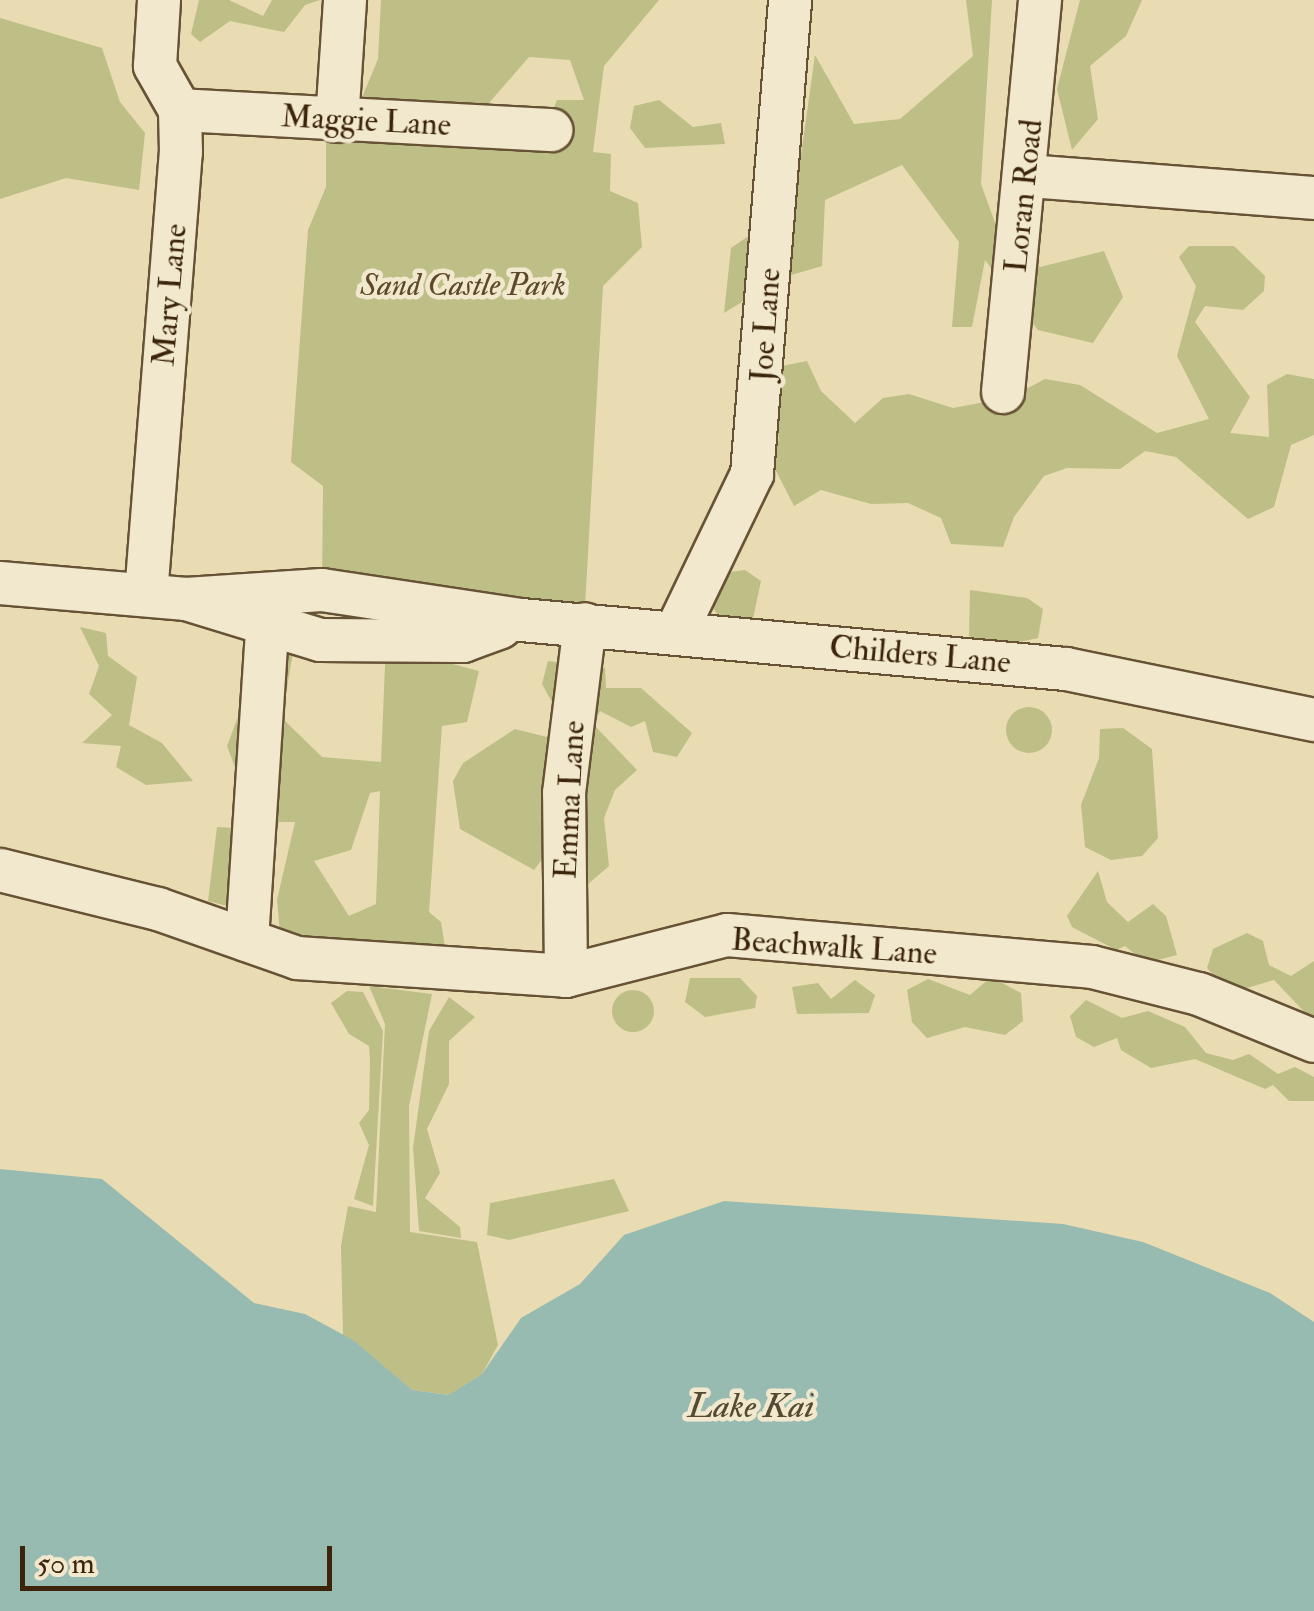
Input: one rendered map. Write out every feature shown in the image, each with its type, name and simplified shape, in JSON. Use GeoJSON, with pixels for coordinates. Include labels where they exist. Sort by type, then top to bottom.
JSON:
{"type":"FeatureCollection","features":[{"type":"Feature","properties":{"kind":"street"},"geometry":{"type":"LineString","coordinates":[[159,0],[156,66],[180,110]]}},
{"type":"Feature","properties":{"kind":"street"},"geometry":{"type":"LineString","coordinates":[[337,121],[345,0]]}},
{"type":"Feature","properties":{"kind":"street","name":"Joe Lane"},"geometry":{"type":"LineString","coordinates":[[676,632],[752,474],[790,0]]}},
{"type":"Feature","properties":{"kind":"street","name":"Loran Road"},"geometry":{"type":"LineString","coordinates":[[1003,392],[1028,176],[1040,0]]}},
{"type":"Feature","properties":{"kind":"street","name":"Maggie Lane"},"geometry":{"type":"LineString","coordinates":[[180,110],[551,130]]}},
{"type":"Feature","properties":{"kind":"street","name":"Mary Lane"},"geometry":{"type":"LineString","coordinates":[[166,597],[180,110]]}},
{"type":"Feature","properties":{"kind":"street"},"geometry":{"type":"LineString","coordinates":[[1028,176],[1314,198]]}},
{"type":"Feature","properties":{"kind":"street","name":"Childers Lane"},"geometry":{"type":"LineString","coordinates":[[0,583],[269,608],[320,640],[463,640],[520,620],[1066,669],[1314,720]]}},
{"type":"Feature","properties":{"kind":"street"},"geometry":{"type":"LineString","coordinates":[[247,940],[269,608]]}},
{"type":"Feature","properties":{"kind":"street","name":"Emma Lane"},"geometry":{"type":"LineString","coordinates":[[566,976],[564,793],[585,624]]}},
{"type":"Feature","properties":{"kind":"street","name":"Beachwalk Lane"},"geometry":{"type":"LineString","coordinates":[[0,870],[247,940],[297,958],[566,976],[726,935],[1092,967],[1200,994],[1314,1040]]}},
{"type":"Feature","properties":{"kind":"green space"},"geometry":{"type":"Polygon","coordinates":[[[199,0],[229,0],[263,16],[272,0],[320,0],[305,5],[284,32],[230,21],[200,42],[191,34],[199,0]]]}},
{"type":"Feature","properties":{"kind":"green space","name":"Sand Castle Park"},"geometry":{"type":"Polygon","coordinates":[[[381,0],[659,0],[604,66],[593,152],[611,154],[610,191],[638,203],[642,247],[603,286],[585,607],[322,590],[323,486],[291,462],[308,230],[326,187],[326,135],[346,136],[378,59],[381,0]],[[529,57],[476,118],[537,149],[557,100],[584,100],[570,60],[529,57]]]}},
{"type":"Feature","properties":{"kind":"green space"},"geometry":{"type":"Polygon","coordinates":[[[966,0],[992,0],[981,184],[998,231],[1040,267],[1104,251],[1123,297],[1093,343],[1038,330],[985,260],[972,327],[952,327],[959,242],[902,165],[825,200],[822,266],[781,278],[724,313],[731,248],[794,205],[815,55],[854,124],[900,119],[973,56],[966,0]]]}},
{"type":"Feature","properties":{"kind":"green space"},"geometry":{"type":"Polygon","coordinates":[[[1080,0],[1142,0],[1126,36],[1090,66],[1098,119],[1072,150],[1057,89],[1080,0]]]}},
{"type":"Feature","properties":{"kind":"green space"},"geometry":{"type":"Polygon","coordinates":[[[0,18],[102,48],[120,102],[145,133],[139,190],[66,178],[0,199],[0,18]]]}},
{"type":"Feature","properties":{"kind":"green space"},"geometry":{"type":"Polygon","coordinates":[[[659,100],[693,127],[721,123],[725,144],[645,148],[630,128],[634,106],[659,100]]]}},
{"type":"Feature","properties":{"kind":"green space"},"geometry":{"type":"Polygon","coordinates":[[[1189,246],[1234,246],[1265,276],[1264,291],[1243,310],[1205,306],[1195,322],[1250,397],[1230,433],[1269,437],[1267,385],[1287,374],[1314,379],[1314,435],[1291,445],[1274,507],[1248,519],[1176,457],[1145,451],[1120,469],[1067,468],[1044,476],[1014,517],[1003,547],[951,544],[941,518],[908,503],[871,504],[821,490],[794,506],[773,465],[779,438],[767,405],[782,366],[807,361],[821,391],[855,423],[883,398],[909,394],[953,408],[1011,397],[1045,379],[1080,385],[1157,433],[1209,419],[1177,356],[1196,286],[1179,257],[1189,246]]]}},
{"type":"Feature","properties":{"kind":"green space"},"geometry":{"type":"Polygon","coordinates":[[[745,570],[761,581],[751,628],[721,620],[705,596],[729,572],[745,570]]]}},
{"type":"Feature","properties":{"kind":"green space"},"geometry":{"type":"Polygon","coordinates":[[[970,590],[1027,598],[1043,609],[1038,638],[996,647],[969,636],[970,590]]]}},
{"type":"Feature","properties":{"kind":"green space"},"geometry":{"type":"Polygon","coordinates":[[[80,627],[106,633],[108,656],[137,677],[129,725],[162,743],[193,781],[146,785],[116,767],[121,746],[82,743],[112,715],[89,694],[99,666],[80,627]]]}},
{"type":"Feature","properties":{"kind":"green space"},"geometry":{"type":"Polygon","coordinates":[[[386,641],[445,641],[445,662],[479,671],[467,722],[442,726],[429,912],[441,922],[446,953],[329,948],[280,933],[277,900],[295,822],[279,822],[235,908],[208,901],[217,827],[236,828],[239,778],[227,746],[239,714],[276,703],[251,645],[293,652],[282,718],[322,757],[381,762],[386,641]],[[380,791],[370,793],[351,850],[314,861],[349,916],[376,904],[380,791]]]}},
{"type":"Feature","properties":{"kind":"green space"},"geometry":{"type":"Polygon","coordinates":[[[548,661],[605,668],[606,688],[641,688],[692,733],[677,757],[653,752],[645,721],[631,727],[600,711],[594,725],[637,770],[615,790],[604,818],[609,866],[587,885],[547,879],[543,858],[534,870],[460,829],[453,781],[463,763],[515,729],[547,737],[558,713],[542,684],[548,661]]]}},
{"type":"Feature","properties":{"kind":"green space"},"geometry":{"type":"Polygon","coordinates":[[[1029,707],[1046,713],[1052,730],[1046,747],[1029,753],[1012,747],[1006,730],[1012,713],[1029,707]]]}},
{"type":"Feature","properties":{"kind":"green space"},"geometry":{"type":"Polygon","coordinates":[[[1123,728],[1152,749],[1158,838],[1142,856],[1111,860],[1085,847],[1081,805],[1099,758],[1100,729],[1123,728]]]}},
{"type":"Feature","properties":{"kind":"green space"},"geometry":{"type":"Polygon","coordinates":[[[1098,871],[1107,902],[1128,922],[1153,904],[1166,916],[1177,955],[1146,963],[1125,946],[1116,950],[1072,927],[1067,916],[1098,871]]]}},
{"type":"Feature","properties":{"kind":"green space"},"geometry":{"type":"Polygon","coordinates":[[[1247,933],[1263,941],[1269,965],[1291,976],[1314,961],[1314,1022],[1274,980],[1230,993],[1207,968],[1213,949],[1247,933]]]}},
{"type":"Feature","properties":{"kind":"green space"},"geometry":{"type":"Polygon","coordinates":[[[991,977],[1021,993],[1023,1021],[1005,1035],[965,1027],[927,1038],[912,1022],[907,990],[928,979],[970,995],[991,977]]]}},
{"type":"Feature","properties":{"kind":"green space"},"geometry":{"type":"Polygon","coordinates":[[[690,978],[740,978],[757,996],[755,1008],[705,1017],[685,1002],[690,978]]]}},
{"type":"Feature","properties":{"kind":"green space"},"geometry":{"type":"Polygon","coordinates":[[[855,980],[875,995],[869,1013],[797,1014],[792,987],[818,983],[831,999],[855,980]]]}},
{"type":"Feature","properties":{"kind":"green space"},"geometry":{"type":"Polygon","coordinates":[[[369,986],[432,994],[409,1106],[410,1232],[477,1242],[498,1345],[482,1374],[450,1395],[412,1390],[343,1335],[341,1246],[348,1206],[376,1212],[385,1024],[369,986]]]}},
{"type":"Feature","properties":{"kind":"green space"},"geometry":{"type":"Polygon","coordinates":[[[633,990],[648,996],[654,1011],[648,1026],[633,1032],[618,1026],[612,1011],[618,996],[633,990]]]}},
{"type":"Feature","properties":{"kind":"green space"},"geometry":{"type":"Polygon","coordinates":[[[347,991],[363,992],[383,1031],[373,1206],[354,1199],[369,1145],[359,1123],[369,1110],[370,1060],[369,1046],[349,1034],[331,1003],[347,991]]]}},
{"type":"Feature","properties":{"kind":"green space"},"geometry":{"type":"Polygon","coordinates":[[[449,997],[475,1017],[449,1041],[449,1084],[427,1129],[440,1173],[425,1198],[460,1227],[461,1238],[419,1231],[413,1148],[429,1031],[449,997]]]}},
{"type":"Feature","properties":{"kind":"green space"},"geometry":{"type":"Polygon","coordinates":[[[1086,1000],[1122,1018],[1148,1011],[1185,1027],[1206,1053],[1233,1060],[1249,1054],[1278,1074],[1295,1067],[1314,1077],[1314,1101],[1289,1101],[1273,1085],[1265,1089],[1195,1059],[1151,1068],[1121,1050],[1117,1038],[1094,1047],[1076,1037],[1070,1016],[1086,1000]]]}},
{"type":"Feature","properties":{"kind":"green space"},"geometry":{"type":"Polygon","coordinates":[[[614,1179],[629,1211],[509,1240],[487,1235],[490,1203],[614,1179]]]}},
{"type":"Feature","properties":{"kind":"water","name":"Lake Kai"},"geometry":{"type":"Polygon","coordinates":[[[0,1169],[102,1179],[254,1303],[305,1314],[353,1340],[412,1390],[449,1395],[482,1374],[521,1318],[580,1284],[624,1235],[724,1201],[1063,1224],[1143,1242],[1270,1293],[1314,1322],[1314,1611],[0,1611],[0,1169]]]}}]}
